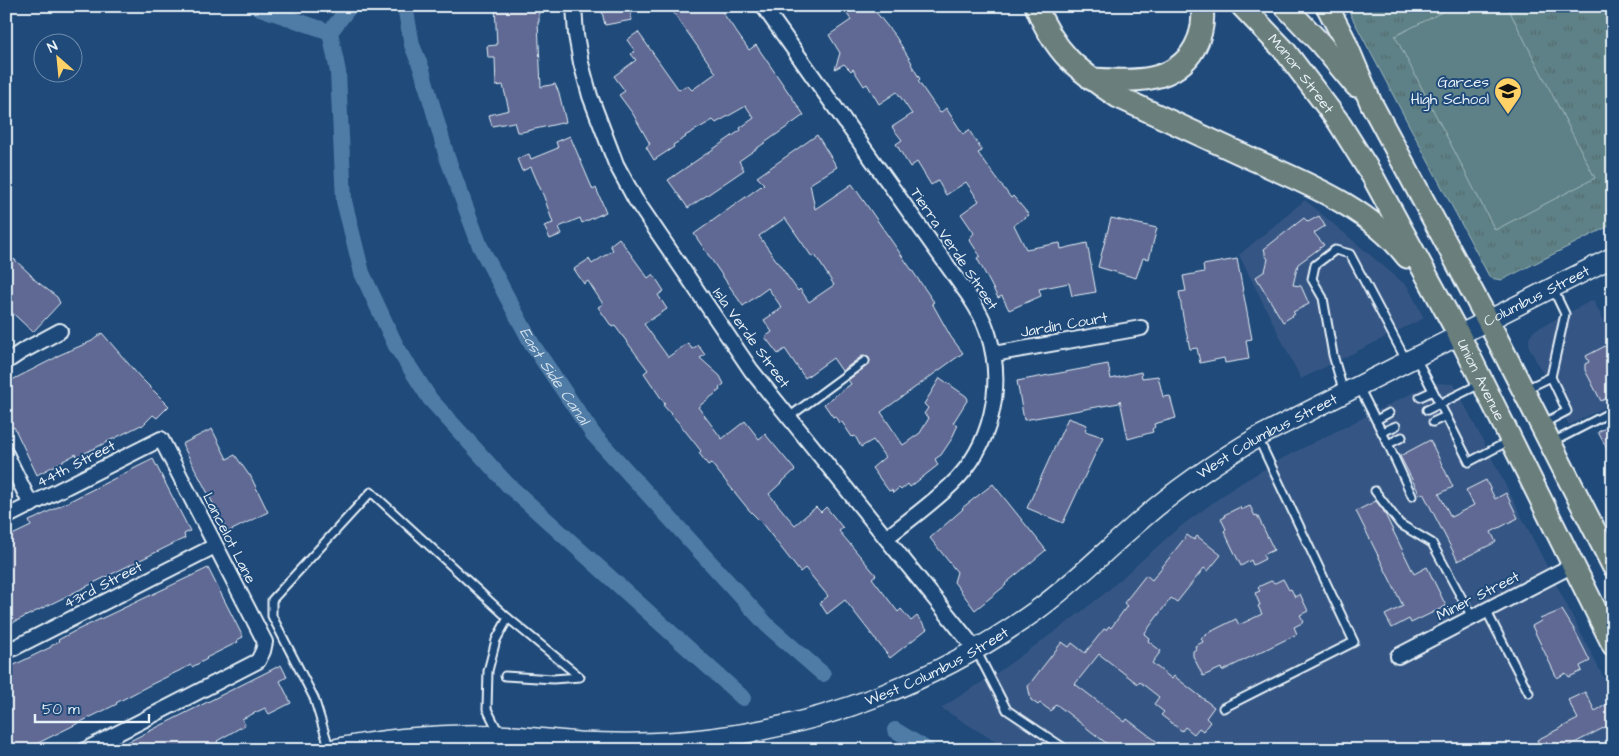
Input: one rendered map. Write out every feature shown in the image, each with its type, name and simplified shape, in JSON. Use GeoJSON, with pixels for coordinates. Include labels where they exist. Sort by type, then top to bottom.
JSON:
{"type":"FeatureCollection","features":[{"type":"Feature","properties":{"kind":"main road"},"geometry":{"type":"LineString","coordinates":[[1036,6],[1054,42],[1070,62],[1090,79],[1118,97],[1318,190],[1366,217],[1395,241],[1444,307]]}},
{"type":"Feature","properties":{"kind":"main road"},"geometry":{"type":"LineString","coordinates":[[1090,79],[1147,80],[1162,76],[1177,67],[1190,56],[1200,36],[1204,18],[1202,6]]}},
{"type":"Feature","properties":{"kind":"main road","name":"Manor Street"},"geometry":{"type":"LineString","coordinates":[[1242,6],[1285,51],[1338,121]]}},
{"type":"Feature","properties":{"kind":"main road","name":"Manor Street"},"geometry":{"type":"LineString","coordinates":[[1285,6],[1320,43],[1371,103]]}},
{"type":"Feature","properties":{"kind":"main road"},"geometry":{"type":"LineString","coordinates":[[1327,6],[1344,38],[1371,103],[1610,553]]}},
{"type":"Feature","properties":{"kind":"main road","name":"Union Avenue"},"geometry":{"type":"LineString","coordinates":[[1338,121],[1373,177],[1459,335],[1613,645]]}},
{"type":"Feature","properties":{"kind":"main road","name":"Columbus Street"},"geometry":{"type":"LineString","coordinates":[[1459,335],[1613,257]]}},
{"type":"Feature","properties":{"kind":"main road","name":"West Columbus Street"},"geometry":{"type":"LineString","coordinates":[[330,750],[357,744],[405,738],[453,735],[499,743],[545,742],[647,746],[759,731],[806,720],[893,691],[937,671],[976,650],[1037,610],[1075,580],[1177,490],[1216,462],[1258,438],[1459,335]]}},
{"type":"Feature","properties":{"kind":"street","name":"Isla Verde Street"},"geometry":{"type":"LineString","coordinates":[[574,6],[576,35],[590,96],[616,164],[635,200],[733,344],[788,417],[976,650]]}},
{"type":"Feature","properties":{"kind":"street","name":"Tierra Verde Street"},"geometry":{"type":"LineString","coordinates":[[763,6],[969,296],[988,332],[994,354],[996,383],[994,406],[989,425],[980,446],[968,466],[952,485],[886,538]]}},
{"type":"Feature","properties":{"kind":"street","name":"Jardin Court"},"geometry":{"type":"LineString","coordinates":[[994,354],[1141,328]]}},
{"type":"Feature","properties":{"kind":"street"},"geometry":{"type":"LineString","coordinates":[[6,362],[60,331]]}},
{"type":"Feature","properties":{"kind":"street","name":"44th Street"},"geometry":{"type":"LineString","coordinates":[[6,517],[161,440]]}},
{"type":"Feature","properties":{"kind":"street","name":"Lancelot Lane"},"geometry":{"type":"LineString","coordinates":[[85,750],[258,661],[263,651],[265,642],[161,440]]}},
{"type":"Feature","properties":{"kind":"street"},"geometry":{"type":"LineString","coordinates":[[6,454],[31,505]]}},
{"type":"Feature","properties":{"kind":"street","name":"43rd Street"},"geometry":{"type":"LineString","coordinates":[[6,652],[215,546]]}},
{"type":"Feature","properties":{"kind":"street","name":"Miner Street"},"geometry":{"type":"LineString","coordinates":[[1398,656],[1573,565]]}},
{"type":"Feature","properties":{"kind":"lane"},"geometry":{"type":"LineString","coordinates":[[1412,496],[1376,420],[1351,390],[1333,355],[1323,298],[1312,279],[1315,265],[1335,250],[1350,254],[1411,360],[1433,391],[1469,462],[1511,440]]}},
{"type":"Feature","properties":{"kind":"lane"},"geometry":{"type":"LineString","coordinates":[[1546,434],[1567,411],[1551,377],[1565,314],[1552,288]]}},
{"type":"Feature","properties":{"kind":"lane"},"geometry":{"type":"LineString","coordinates":[[788,417],[865,361]]}},
{"type":"Feature","properties":{"kind":"lane"},"geometry":{"type":"LineString","coordinates":[[1523,390],[1551,377]]}},
{"type":"Feature","properties":{"kind":"lane"},"geometry":{"type":"LineString","coordinates":[[1427,410],[1482,382]]}},
{"type":"Feature","properties":{"kind":"lane"},"geometry":{"type":"LineString","coordinates":[[1420,398],[1433,391]]}},
{"type":"Feature","properties":{"kind":"lane"},"geometry":{"type":"LineString","coordinates":[[1546,434],[1613,411]]}},
{"type":"Feature","properties":{"kind":"lane"},"geometry":{"type":"LineString","coordinates":[[1376,420],[1389,413]]}},
{"type":"Feature","properties":{"kind":"lane"},"geometry":{"type":"LineString","coordinates":[[1433,422],[1446,416]]}},
{"type":"Feature","properties":{"kind":"lane"},"geometry":{"type":"LineString","coordinates":[[1382,432],[1396,426]]}},
{"type":"Feature","properties":{"kind":"lane"},"geometry":{"type":"LineString","coordinates":[[1388,444],[1402,437]]}},
{"type":"Feature","properties":{"kind":"lane"},"geometry":{"type":"LineString","coordinates":[[1223,708],[1354,642],[1258,438]]}},
{"type":"Feature","properties":{"kind":"lane"},"geometry":{"type":"LineString","coordinates":[[1375,491],[1400,524],[1432,543],[1472,617]]}},
{"type":"Feature","properties":{"kind":"lane"},"geometry":{"type":"LineString","coordinates":[[330,750],[314,698],[272,616],[272,600],[370,492],[508,618],[580,677],[553,679],[505,676]]}},
{"type":"Feature","properties":{"kind":"lane"},"geometry":{"type":"LineString","coordinates":[[1486,610],[1529,693]]}},
{"type":"Feature","properties":{"kind":"lane"},"geometry":{"type":"LineString","coordinates":[[499,743],[487,709],[488,671],[496,640],[508,618]]}},
{"type":"Feature","properties":{"kind":"lane"},"geometry":{"type":"LineString","coordinates":[[976,650],[1007,710],[1067,750]]}},
{"type":"Feature","properties":{"kind":"shaded area"},"geometry":{"type":"Polygon","coordinates":[[[1305,200],[1408,287],[1424,318],[1301,379],[1239,255],[1305,200]]]}},
{"type":"Feature","properties":{"kind":"shaded area"},"geometry":{"type":"Polygon","coordinates":[[[1593,300],[1613,338],[1613,403],[1569,425],[1529,347],[1529,337],[1535,330],[1593,300]]]}},
{"type":"Feature","properties":{"kind":"shaded area"},"geometry":{"type":"Polygon","coordinates":[[[1432,383],[1454,384],[1613,696],[1613,750],[1009,750],[941,708],[1001,670],[1064,625],[1104,594],[1177,529],[1233,488],[1283,458],[1432,383]]]}},
{"type":"Feature","properties":{"kind":"green space","name":"Garces High School"},"geometry":{"type":"Polygon","coordinates":[[[1346,6],[1613,6],[1613,224],[1502,280],[1490,278],[1346,6]]]}},
{"type":"Feature","properties":{"kind":"green space"},"geometry":{"type":"Polygon","coordinates":[[[1454,6],[1507,6],[1595,178],[1495,230],[1395,36],[1454,6]]]}},
{"type":"Feature","properties":{"kind":"building"},"geometry":{"type":"Polygon","coordinates":[[[495,6],[539,6],[541,87],[555,84],[566,122],[522,132],[517,132],[514,122],[492,126],[489,115],[509,110],[503,85],[496,86],[495,58],[488,58],[487,46],[497,45],[495,6]]]}},
{"type":"Feature","properties":{"kind":"building"},"geometry":{"type":"Polygon","coordinates":[[[629,6],[632,20],[605,25],[602,12],[629,6]]]}},
{"type":"Feature","properties":{"kind":"building"},"geometry":{"type":"Polygon","coordinates":[[[669,6],[718,6],[749,50],[756,45],[804,115],[739,161],[744,170],[688,208],[668,180],[741,130],[740,128],[754,118],[746,106],[716,123],[713,120],[685,136],[673,145],[674,147],[654,160],[646,147],[650,144],[633,114],[619,95],[625,91],[614,76],[636,60],[631,54],[635,51],[627,40],[638,32],[679,90],[687,85],[692,90],[716,73],[669,6]]]}},
{"type":"Feature","properties":{"kind":"building"},"geometry":{"type":"Polygon","coordinates":[[[842,6],[871,6],[896,37],[920,79],[918,81],[940,113],[946,108],[963,134],[969,130],[982,151],[978,153],[1011,198],[1013,196],[1029,215],[1014,225],[1026,249],[1060,243],[1061,249],[1087,243],[1096,292],[1072,296],[1069,283],[1039,289],[1041,296],[1009,310],[1002,296],[998,298],[977,258],[980,256],[969,239],[974,233],[961,214],[979,201],[966,182],[946,195],[938,181],[931,185],[917,162],[910,167],[896,144],[902,140],[892,127],[912,114],[897,92],[879,104],[867,84],[864,86],[853,69],[851,71],[844,64],[835,69],[840,53],[829,35],[851,20],[842,6]]]}},
{"type":"Feature","properties":{"kind":"building"},"geometry":{"type":"Polygon","coordinates":[[[817,135],[837,167],[810,184],[815,209],[852,184],[934,302],[932,303],[951,337],[963,353],[881,412],[903,445],[920,433],[929,418],[924,414],[928,408],[924,404],[940,378],[968,399],[953,423],[958,425],[951,440],[941,455],[935,459],[938,465],[910,487],[908,484],[901,490],[899,488],[893,493],[892,490],[889,491],[872,468],[885,457],[873,440],[861,447],[855,436],[852,437],[842,422],[839,423],[835,416],[833,417],[824,404],[851,384],[848,380],[868,365],[869,358],[862,356],[842,371],[833,358],[805,378],[785,349],[778,354],[765,337],[772,332],[764,320],[782,308],[768,288],[743,306],[694,234],[764,184],[757,177],[817,135]],[[785,218],[759,236],[798,291],[800,289],[809,302],[834,285],[815,255],[812,257],[785,218]]]}},
{"type":"Feature","properties":{"kind":"building"},"geometry":{"type":"Polygon","coordinates":[[[570,136],[593,190],[596,188],[606,212],[582,223],[580,218],[559,227],[562,234],[550,239],[544,226],[553,223],[544,197],[531,167],[522,171],[517,159],[529,154],[531,159],[558,148],[556,142],[570,136]]]}},
{"type":"Feature","properties":{"kind":"building"},"geometry":{"type":"Polygon","coordinates":[[[1319,216],[1325,226],[1314,233],[1324,245],[1298,264],[1293,285],[1301,286],[1309,304],[1293,312],[1295,314],[1283,322],[1256,277],[1265,271],[1268,259],[1264,249],[1304,218],[1308,222],[1319,216]]]}},
{"type":"Feature","properties":{"kind":"building"},"geometry":{"type":"Polygon","coordinates":[[[1111,218],[1157,228],[1149,259],[1143,258],[1136,278],[1098,267],[1111,218]]]}},
{"type":"Feature","properties":{"kind":"building"},"geometry":{"type":"Polygon","coordinates":[[[619,238],[648,278],[653,274],[664,291],[658,295],[667,309],[644,324],[668,357],[688,343],[692,349],[698,345],[705,355],[700,358],[720,376],[724,384],[719,388],[720,390],[698,407],[722,439],[745,421],[759,439],[765,434],[795,470],[769,494],[787,516],[795,525],[816,507],[821,512],[826,507],[843,528],[839,531],[876,575],[872,578],[898,612],[901,609],[911,621],[917,616],[927,629],[890,658],[845,600],[827,614],[820,603],[828,596],[805,568],[800,572],[711,463],[708,465],[699,453],[701,451],[663,405],[665,404],[644,373],[648,370],[615,326],[612,327],[598,307],[603,304],[588,281],[584,284],[574,269],[589,259],[592,264],[613,250],[610,245],[619,238]]]}},
{"type":"Feature","properties":{"kind":"building"},"geometry":{"type":"Polygon","coordinates":[[[14,259],[35,280],[57,297],[60,303],[33,332],[6,307],[6,267],[14,259]]]}},
{"type":"Feature","properties":{"kind":"building"},"geometry":{"type":"Polygon","coordinates":[[[1237,259],[1252,339],[1246,340],[1249,359],[1225,363],[1224,358],[1200,363],[1197,348],[1190,349],[1183,317],[1179,292],[1186,291],[1183,276],[1204,272],[1203,265],[1237,259]]]}},
{"type":"Feature","properties":{"kind":"building"},"geometry":{"type":"Polygon","coordinates":[[[102,333],[139,376],[169,406],[157,418],[153,415],[142,426],[77,457],[76,454],[37,475],[14,427],[9,429],[6,423],[6,383],[57,356],[92,341],[102,333]]]}},
{"type":"Feature","properties":{"kind":"building"},"geometry":{"type":"Polygon","coordinates":[[[1613,342],[1613,395],[1601,401],[1585,370],[1585,364],[1589,362],[1586,356],[1613,342]]]}},
{"type":"Feature","properties":{"kind":"building"},"geometry":{"type":"Polygon","coordinates":[[[1108,364],[1111,379],[1141,372],[1142,378],[1158,376],[1163,397],[1170,396],[1176,418],[1154,424],[1153,432],[1128,439],[1120,400],[1119,403],[1024,420],[1017,381],[1108,364]]]}},
{"type":"Feature","properties":{"kind":"building"},"geometry":{"type":"Polygon","coordinates":[[[1068,418],[1087,425],[1085,431],[1103,437],[1063,523],[1027,508],[1068,418]]]}},
{"type":"Feature","properties":{"kind":"building"},"geometry":{"type":"Polygon","coordinates":[[[1613,424],[1613,460],[1598,432],[1613,424]]]}},
{"type":"Feature","properties":{"kind":"building"},"geometry":{"type":"Polygon","coordinates":[[[212,429],[227,459],[235,455],[250,475],[268,512],[228,532],[182,444],[212,429]]]}},
{"type":"Feature","properties":{"kind":"building"},"geometry":{"type":"Polygon","coordinates":[[[1430,440],[1453,487],[1439,494],[1451,517],[1474,505],[1466,490],[1486,480],[1495,499],[1506,493],[1518,518],[1491,532],[1496,542],[1458,561],[1423,493],[1420,495],[1400,456],[1430,440]]]}},
{"type":"Feature","properties":{"kind":"building"},"geometry":{"type":"Polygon","coordinates":[[[153,459],[190,531],[184,534],[185,538],[6,626],[6,538],[31,526],[29,521],[153,459]]]}},
{"type":"Feature","properties":{"kind":"building"},"geometry":{"type":"Polygon","coordinates":[[[993,484],[1046,550],[975,610],[954,582],[957,572],[930,538],[962,508],[993,484]]]}},
{"type":"Feature","properties":{"kind":"building"},"geometry":{"type":"Polygon","coordinates":[[[1376,501],[1383,510],[1414,574],[1427,567],[1446,606],[1411,623],[1409,619],[1392,628],[1385,615],[1403,606],[1356,511],[1376,501]]]}},
{"type":"Feature","properties":{"kind":"building"},"geometry":{"type":"Polygon","coordinates":[[[1250,506],[1255,516],[1257,515],[1274,550],[1263,555],[1265,559],[1253,565],[1251,560],[1241,566],[1224,531],[1226,529],[1221,519],[1225,517],[1224,515],[1240,507],[1241,510],[1250,506]]]}},
{"type":"Feature","properties":{"kind":"building"},"geometry":{"type":"Polygon","coordinates":[[[1187,535],[1194,540],[1197,536],[1221,555],[1208,571],[1204,568],[1177,602],[1171,598],[1144,634],[1149,638],[1148,641],[1161,651],[1152,663],[1172,679],[1174,676],[1214,707],[1206,718],[1210,722],[1203,731],[1199,728],[1194,734],[1185,727],[1182,731],[1161,715],[1164,712],[1154,704],[1159,697],[1140,682],[1138,684],[1099,654],[1075,684],[1125,722],[1127,719],[1168,750],[1115,750],[1056,704],[1051,711],[1040,703],[1038,705],[1031,700],[1028,686],[1062,642],[1069,647],[1072,643],[1085,653],[1104,629],[1106,630],[1109,626],[1111,628],[1127,606],[1124,603],[1146,575],[1152,580],[1187,535]]]}},
{"type":"Feature","properties":{"kind":"building"},"geometry":{"type":"Polygon","coordinates":[[[208,568],[243,637],[237,640],[238,642],[192,667],[191,665],[148,686],[117,704],[24,750],[6,750],[6,669],[51,647],[58,640],[73,632],[208,568]]]}},
{"type":"Feature","properties":{"kind":"building"},"geometry":{"type":"Polygon","coordinates":[[[1283,579],[1295,597],[1300,594],[1308,611],[1300,615],[1304,622],[1294,627],[1297,634],[1222,671],[1221,668],[1203,676],[1193,656],[1193,651],[1196,649],[1195,646],[1203,642],[1201,638],[1236,619],[1239,625],[1262,614],[1255,593],[1260,591],[1258,588],[1271,581],[1275,583],[1283,579]]]}},
{"type":"Feature","properties":{"kind":"building"},"geometry":{"type":"Polygon","coordinates":[[[1562,610],[1590,661],[1580,666],[1582,671],[1569,677],[1566,673],[1557,678],[1532,626],[1541,621],[1540,619],[1562,610]]]}},
{"type":"Feature","properties":{"kind":"building"},"geometry":{"type":"Polygon","coordinates":[[[281,665],[287,677],[280,681],[291,703],[269,714],[265,708],[242,719],[245,725],[217,741],[221,750],[112,750],[281,665]]]}},
{"type":"Feature","properties":{"kind":"building"},"geometry":{"type":"Polygon","coordinates":[[[1585,692],[1595,711],[1613,701],[1613,723],[1561,750],[1542,750],[1537,740],[1578,719],[1568,700],[1585,692]]]}},
{"type":"Feature","properties":{"kind":"waterway"},"geometry":{"type":"LineString","coordinates":[[254,6],[330,32]]}},
{"type":"Feature","properties":{"kind":"waterway"},"geometry":{"type":"LineString","coordinates":[[330,32],[350,6]]}},
{"type":"Feature","properties":{"kind":"waterway","name":"East Side Canal"},"geometry":{"type":"LineString","coordinates":[[405,6],[412,45],[422,70],[447,157],[480,246],[532,344],[593,434],[768,626],[823,674]]}},
{"type":"Feature","properties":{"kind":"waterway"},"geometry":{"type":"LineString","coordinates":[[330,32],[338,72],[344,201],[362,273],[396,346],[430,399],[507,484],[743,698]]}},
{"type":"Feature","properties":{"kind":"waterway","name":"East Side Canal"},"geometry":{"type":"LineString","coordinates":[[895,730],[928,750]]}},
{"type":"Feature","properties":{"kind":"place","name":"Garces High School"},"geometry":{"type":"Point","coordinates":[1508,115]}}]}
